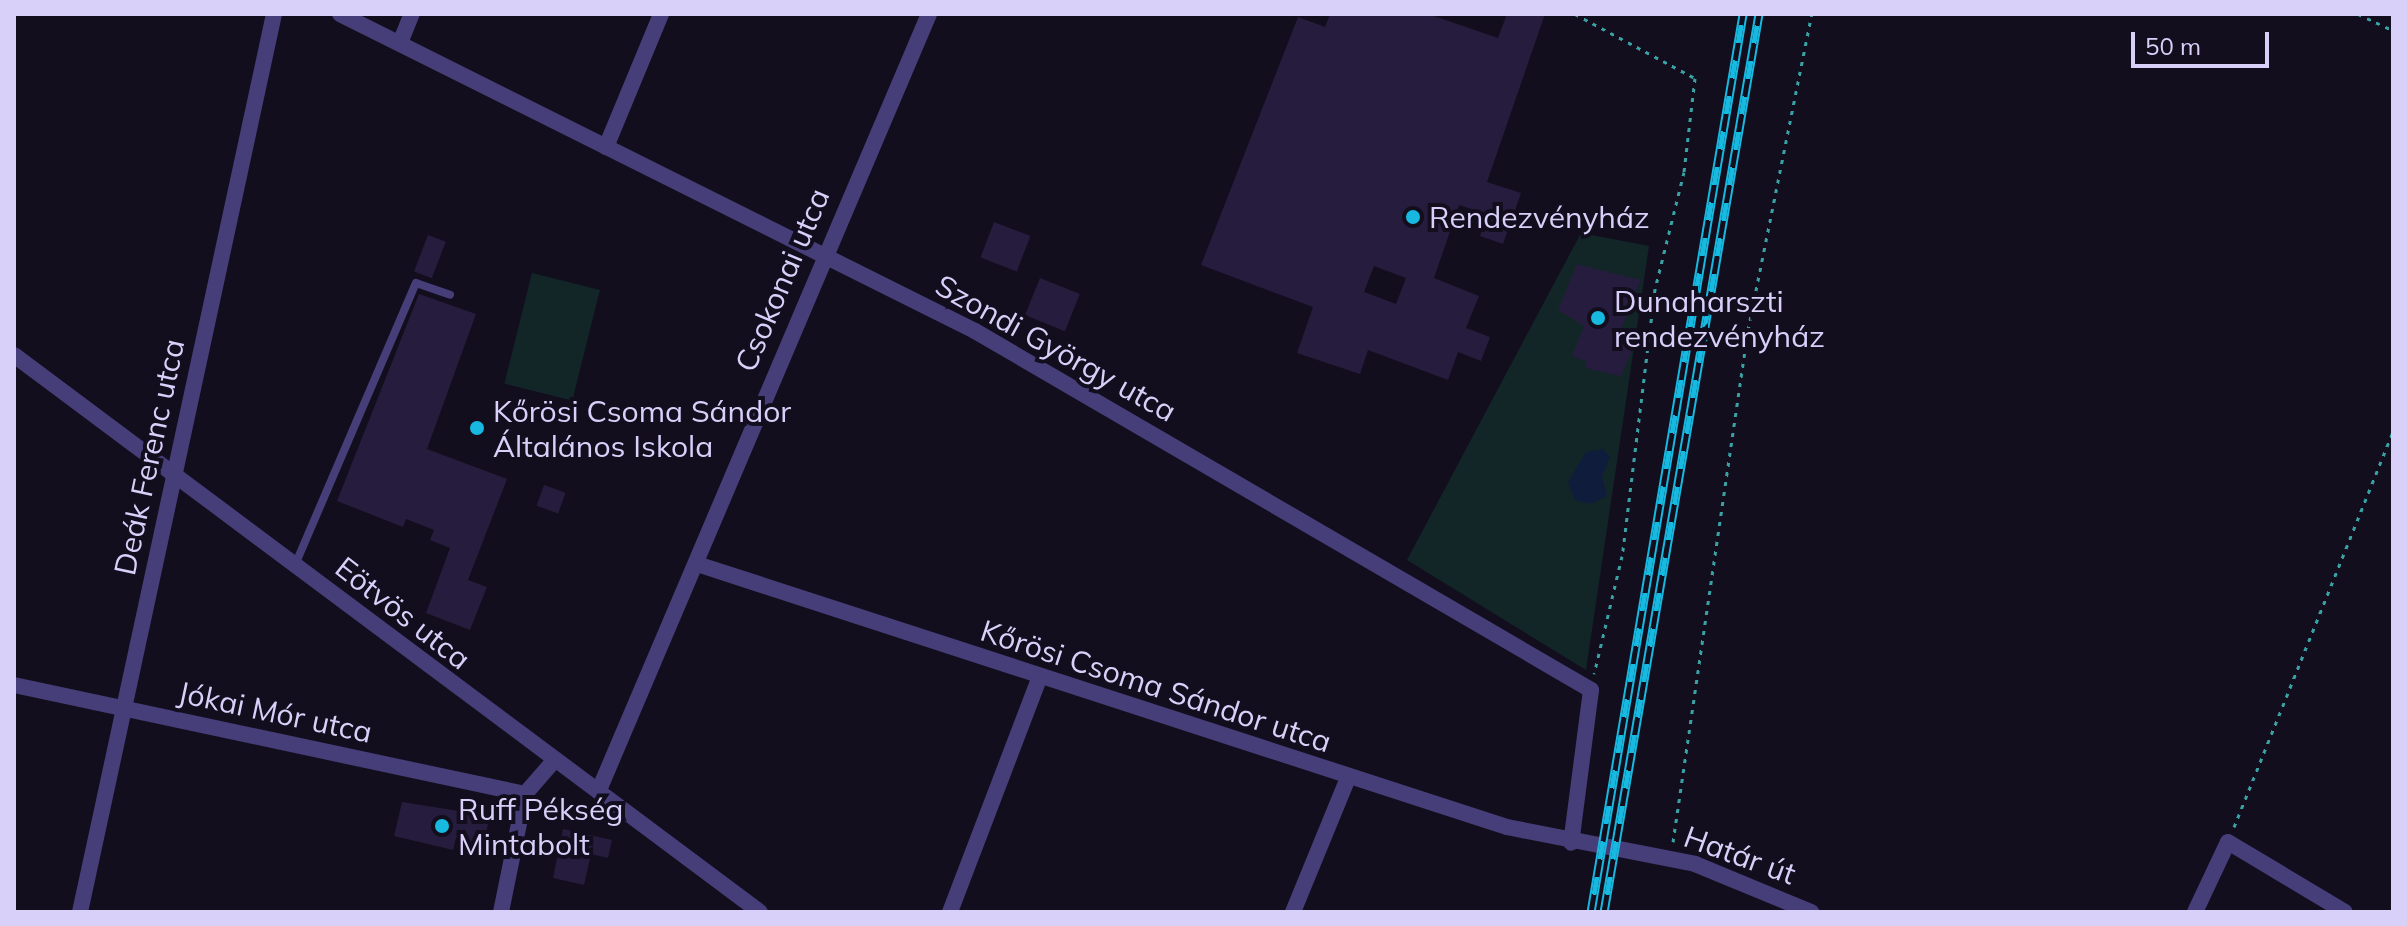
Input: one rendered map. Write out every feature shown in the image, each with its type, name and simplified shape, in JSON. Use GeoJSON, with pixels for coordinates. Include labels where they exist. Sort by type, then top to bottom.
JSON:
{"type":"FeatureCollection","features":[{"type":"Feature","properties":{"kind":"street","name":"Deák Ferenc utca"},"geometry":{"type":"LineString","coordinates":[[80,912],[274,14]]}},
{"type":"Feature","properties":{"kind":"street","name":"Szondi György utca"},"geometry":{"type":"LineString","coordinates":[[340,14],[975,331],[1591,690]]}},
{"type":"Feature","properties":{"kind":"street"},"geometry":{"type":"LineString","coordinates":[[400,43],[412,14]]}},
{"type":"Feature","properties":{"kind":"street"},"geometry":{"type":"LineString","coordinates":[[606,147],[661,14]]}},
{"type":"Feature","properties":{"kind":"street","name":"Csokonai utca"},"geometry":{"type":"LineString","coordinates":[[599,790],[697,564],[821,256],[929,14]]}},
{"type":"Feature","properties":{"kind":"street","name":"Eötvös utca"},"geometry":{"type":"LineString","coordinates":[[14,355],[174,471],[552,763],[599,790],[760,912]]}},
{"type":"Feature","properties":{"kind":"street","name":"Kőrösi Csoma Sándor utca"},"geometry":{"type":"LineString","coordinates":[[697,564],[1039,679],[1348,778],[1571,843],[1602,849]]}},
{"type":"Feature","properties":{"kind":"street"},"geometry":{"type":"LineString","coordinates":[[950,912],[1039,679]]}},
{"type":"Feature","properties":{"kind":"street","name":"Jókai Mór utca"},"geometry":{"type":"LineString","coordinates":[[14,685],[525,794]]}},
{"type":"Feature","properties":{"kind":"street"},"geometry":{"type":"LineString","coordinates":[[1571,843],[1591,690]]}},
{"type":"Feature","properties":{"kind":"street"},"geometry":{"type":"LineString","coordinates":[[501,912],[525,794],[552,763]]}},
{"type":"Feature","properties":{"kind":"street"},"geometry":{"type":"LineString","coordinates":[[1293,912],[1348,778]]}},
{"type":"Feature","properties":{"kind":"street"},"geometry":{"type":"LineString","coordinates":[[2195,912],[2228,842],[2345,912]]}},
{"type":"Feature","properties":{"kind":"street","name":"Határ út"},"geometry":{"type":"LineString","coordinates":[[1602,849],[1671,858],[1811,912]]}},
{"type":"Feature","properties":{"kind":"lane"},"geometry":{"type":"LineString","coordinates":[[295,565],[416,283],[450,295]]}},
{"type":"Feature","properties":{"kind":"path"},"geometry":{"type":"LineString","coordinates":[[1575,14],[1695,78],[1684,172],[1655,289],[1622,556],[1591,690]]}},
{"type":"Feature","properties":{"kind":"path"},"geometry":{"type":"LineString","coordinates":[[1671,858],[1748,330],[1812,14]]}},
{"type":"Feature","properties":{"kind":"path"},"geometry":{"type":"LineString","coordinates":[[2358,14],[2393,30]]}},
{"type":"Feature","properties":{"kind":"path"},"geometry":{"type":"LineString","coordinates":[[2228,842],[2393,431]]}},
{"type":"Feature","properties":{"kind":"green space"},"geometry":{"type":"Polygon","coordinates":[[[1581,233],[1649,246],[1586,670],[1407,560],[1581,233]]]}},
{"type":"Feature","properties":{"kind":"green space"},"geometry":{"type":"Polygon","coordinates":[[[532,273],[600,290],[572,401],[504,384],[532,273]]]}},
{"type":"Feature","properties":{"kind":"water"},"geometry":{"type":"Polygon","coordinates":[[[1603,449],[1610,457],[1602,477],[1607,496],[1590,504],[1575,500],[1568,482],[1586,452],[1603,449]]]}},
{"type":"Feature","properties":{"kind":"building"},"geometry":{"type":"Polygon","coordinates":[[[1330,14],[1428,14],[1498,38],[1507,14],[1545,14],[1487,182],[1521,193],[1503,244],[1480,236],[1487,214],[1459,205],[1434,278],[1479,296],[1466,328],[1490,337],[1481,361],[1458,352],[1448,380],[1368,350],[1360,374],[1297,353],[1313,307],[1201,265],[1298,17],[1325,27],[1330,14]],[[1374,266],[1364,292],[1396,304],[1406,278],[1374,266]]]}},
{"type":"Feature","properties":{"kind":"building"},"geometry":{"type":"Polygon","coordinates":[[[994,222],[1030,236],[1017,271],[980,257],[994,222]]]}},
{"type":"Feature","properties":{"kind":"building"},"geometry":{"type":"Polygon","coordinates":[[[428,235],[446,242],[432,278],[414,271],[428,235]]]}},
{"type":"Feature","properties":{"kind":"building","name":"Dunaharszti rendezvényház"},"geometry":{"type":"Polygon","coordinates":[[[1577,264],[1641,280],[1617,339],[1634,346],[1621,376],[1585,368],[1587,362],[1572,356],[1584,326],[1558,310],[1577,264]]]}},
{"type":"Feature","properties":{"kind":"building"},"geometry":{"type":"Polygon","coordinates":[[[1040,278],[1080,294],[1065,331],[1025,315],[1040,278]]]}},
{"type":"Feature","properties":{"kind":"building"},"geometry":{"type":"Polygon","coordinates":[[[419,294],[476,314],[427,449],[507,479],[468,580],[487,587],[470,630],[426,613],[450,548],[430,540],[434,530],[406,519],[403,527],[337,501],[419,294]]]}},
{"type":"Feature","properties":{"kind":"building"},"geometry":{"type":"Polygon","coordinates":[[[544,485],[566,493],[558,514],[536,506],[544,485]]]}},
{"type":"Feature","properties":{"kind":"building","name":"Ruff Pékség Mintabolt"},"geometry":{"type":"Polygon","coordinates":[[[402,802],[490,816],[483,845],[456,838],[453,850],[394,836],[402,802]]]}},
{"type":"Feature","properties":{"kind":"building"},"geometry":{"type":"Polygon","coordinates":[[[563,829],[612,840],[608,858],[591,854],[584,885],[553,878],[563,829]]]}},
{"type":"Feature","properties":{"kind":"railway"},"geometry":{"type":"LineString","coordinates":[[1591,912],[1743,14]]}},
{"type":"Feature","properties":{"kind":"railway"},"geometry":{"type":"LineString","coordinates":[[1604,912],[1759,14]]}},
{"type":"Feature","properties":{"kind":"place","name":"Rendezvényház"},"geometry":{"type":"Point","coordinates":[1413,217]}},
{"type":"Feature","properties":{"kind":"place","name":"Dunaharszti rendezvényház"},"geometry":{"type":"Point","coordinates":[1598,318]}},
{"type":"Feature","properties":{"kind":"place","name":"Kőrösi Csoma Sándor Általános Iskola"},"geometry":{"type":"Point","coordinates":[477,428]}},
{"type":"Feature","properties":{"kind":"place","name":"Ruff Pékség Mintabolt"},"geometry":{"type":"Point","coordinates":[442,826]}}]}
